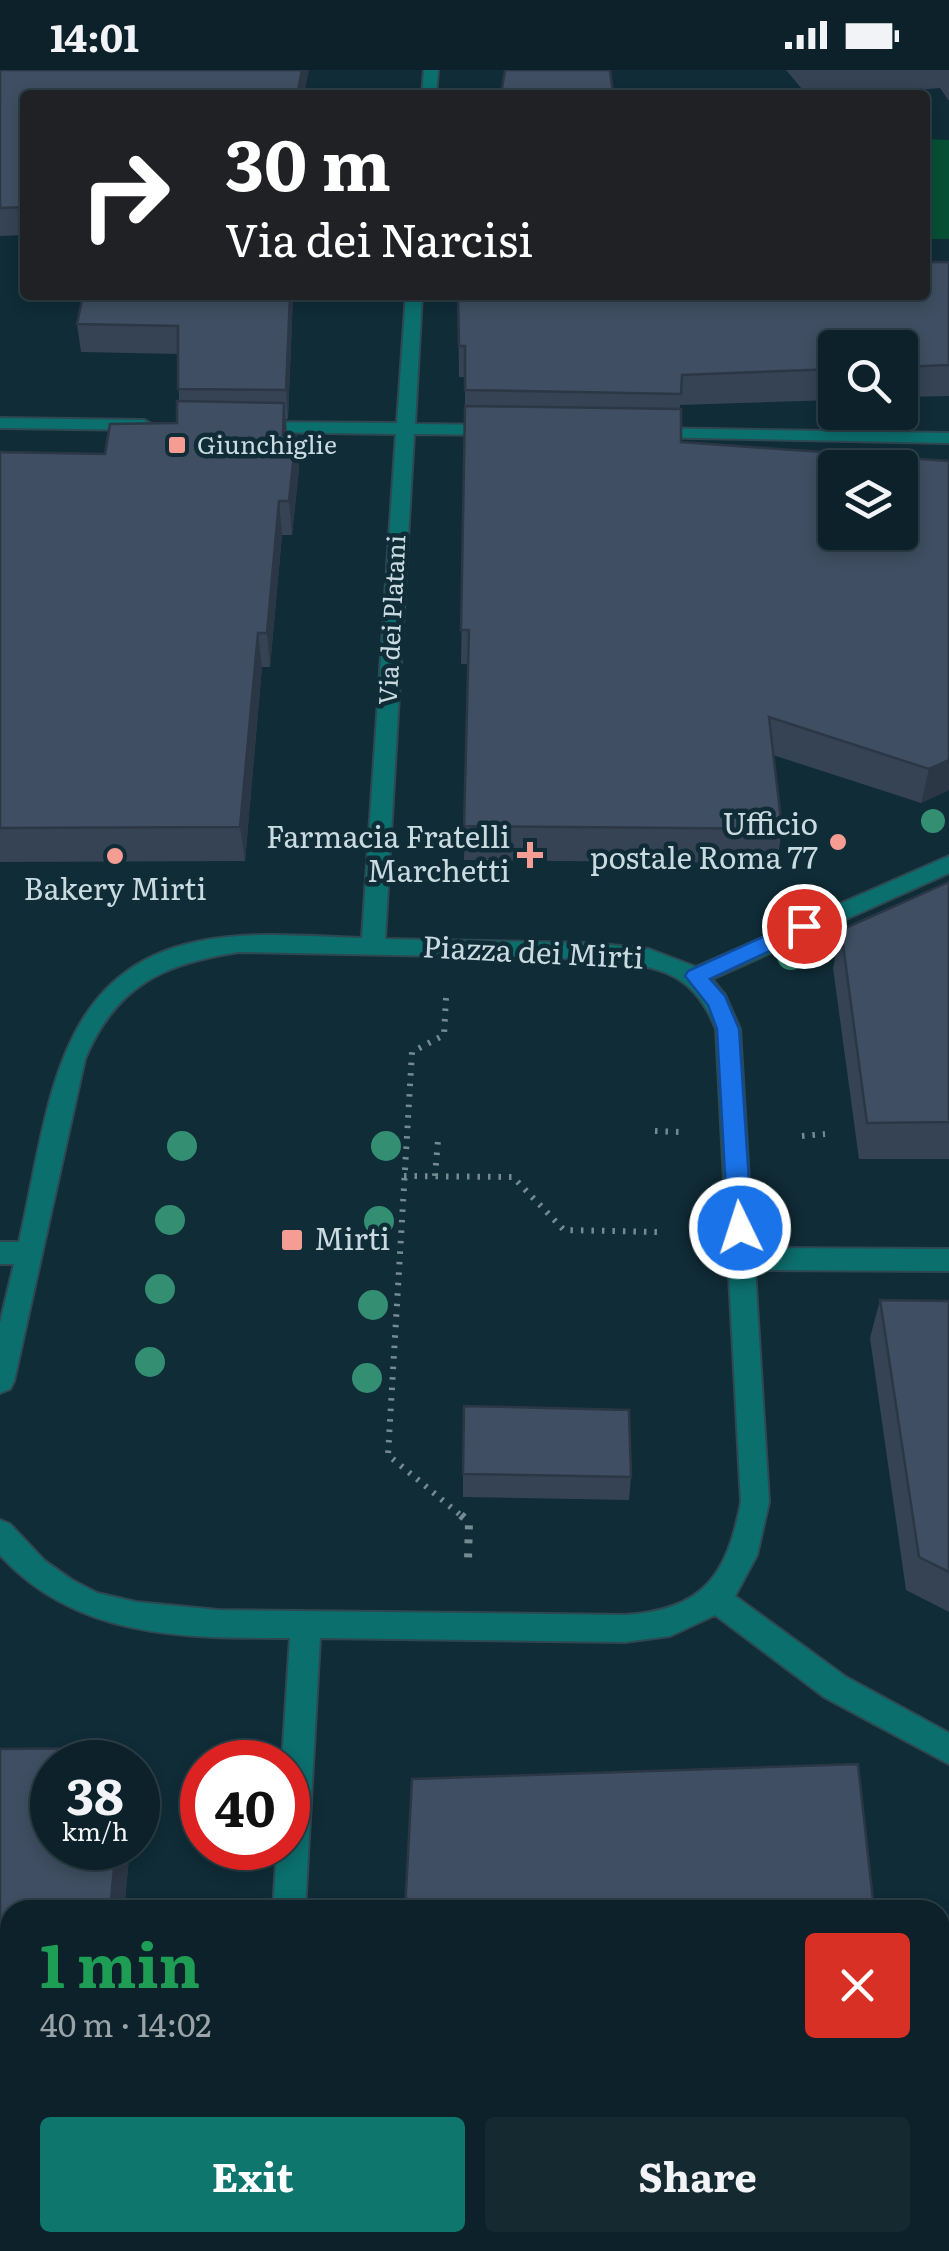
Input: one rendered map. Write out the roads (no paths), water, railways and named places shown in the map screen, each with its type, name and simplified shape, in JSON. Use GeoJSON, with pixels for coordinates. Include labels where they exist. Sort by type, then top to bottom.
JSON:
{"type":"FeatureCollection","features":[{"type":"Feature","properties":{"kind":"street","name":"Via dei Platani"},"geometry":{"type":"LineString","coordinates":[[373,946],[414,300]]}},
{"type":"Feature","properties":{"kind":"street"},"geometry":{"type":"LineString","coordinates":[[0,423],[158,426]]}},
{"type":"Feature","properties":{"kind":"street"},"geometry":{"type":"LineString","coordinates":[[238,426],[514,431]]}},
{"type":"Feature","properties":{"kind":"street"},"geometry":{"type":"LineString","coordinates":[[633,432],[949,438]]}},
{"type":"Feature","properties":{"kind":"street"},"geometry":{"type":"LineString","coordinates":[[0,1533],[31,1569],[82,1600],[110,1610],[196,1622],[468,1629],[658,1626],[685,1617],[716,1599],[743,1559],[755,1502],[728,1029],[717,1001],[696,976],[949,864]]}},
{"type":"Feature","properties":{"kind":"street","name":"Piazza dei Mirti"},"geometry":{"type":"LineString","coordinates":[[0,1382],[77,1046],[95,1011],[114,991],[158,964],[215,948],[264,943],[620,953],[666,962],[696,976]]}},
{"type":"Feature","properties":{"kind":"street"},"geometry":{"type":"LineString","coordinates":[[0,1253],[29,1254]]}},
{"type":"Feature","properties":{"kind":"street"},"geometry":{"type":"LineString","coordinates":[[742,1259],[949,1260]]}},
{"type":"Feature","properties":{"kind":"street"},"geometry":{"type":"LineString","coordinates":[[716,1599],[836,1687],[949,1749]]}},
{"type":"Feature","properties":{"kind":"street"},"geometry":{"type":"LineString","coordinates":[[289,1900],[306,1624]]}},
{"type":"Feature","properties":{"kind":"place","name":"Giunchiglie"},"geometry":{"type":"Point","coordinates":[177,445]}},
{"type":"Feature","properties":{"kind":"place","name":"Ufficio postale Roma 77"},"geometry":{"type":"Point","coordinates":[838,842]}},
{"type":"Feature","properties":{"kind":"place","name":"Farmacia Fratelli Marchetti"},"geometry":{"type":"Point","coordinates":[530,855]}},
{"type":"Feature","properties":{"kind":"place","name":"Bakery Mirti"},"geometry":{"type":"Point","coordinates":[115,856]}},
{"type":"Feature","properties":{"kind":"place","name":"Mirti"},"geometry":{"type":"Point","coordinates":[292,1240]}}]}
